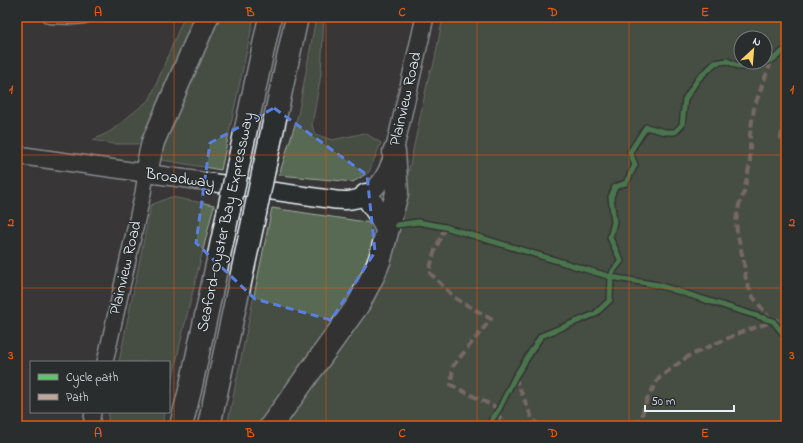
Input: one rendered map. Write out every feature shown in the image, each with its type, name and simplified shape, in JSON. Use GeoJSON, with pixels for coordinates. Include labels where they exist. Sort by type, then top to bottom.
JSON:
{"type":"FeatureCollection","features":[{"type":"Feature","properties":{"kind":"highway"},"geometry":{"type":"LineString","coordinates":[[146,174],[153,142],[207,17]]}},
{"type":"Feature","properties":{"kind":"highway","name":"Seaford-Oyster Bay Expressway"},"geometry":{"type":"LineString","coordinates":[[181,426],[270,17]]}},
{"type":"Feature","properties":{"kind":"highway","name":"Seaford-Oyster Bay Expressway"},"geometry":{"type":"LineString","coordinates":[[209,426],[297,17]]}},
{"type":"Feature","properties":{"kind":"highway"},"geometry":{"type":"LineString","coordinates":[[271,426],[358,305],[368,286],[380,259],[397,193],[394,152]]}},
{"type":"Feature","properties":{"kind":"highway"},"geometry":{"type":"LineString","coordinates":[[366,195],[387,229]]}},
{"type":"Feature","properties":{"kind":"main road","name":"Plainview Road"},"geometry":{"type":"LineString","coordinates":[[366,195],[375,188],[383,178],[388,170],[394,152],[425,17]]}},
{"type":"Feature","properties":{"kind":"main road","name":"Broadway"},"geometry":{"type":"LineString","coordinates":[[17,155],[336,200],[351,200],[366,195]]}},
{"type":"Feature","properties":{"kind":"street"},"geometry":{"type":"LineString","coordinates":[[49,17],[85,17]]}},
{"type":"Feature","properties":{"kind":"street","name":"Plainview Road"},"geometry":{"type":"LineString","coordinates":[[105,361],[146,174]]}},
{"type":"Feature","properties":{"kind":"street"},"geometry":{"type":"LineString","coordinates":[[91,426],[93,413]]}},
{"type":"Feature","properties":{"kind":"highlighted area"},"geometry":{"type":"Polygon","coordinates":[[[274,108],[367,175],[375,252],[331,320],[255,299],[196,243],[210,143],[274,108]]]}},
{"type":"Feature","properties":{"kind":"green space"},"geometry":{"type":"Polygon","coordinates":[[[184,17],[196,17],[144,144],[113,144],[93,140],[111,131],[150,99],[184,17]]]}},
{"type":"Feature","properties":{"kind":"green space"},"geometry":{"type":"Polygon","coordinates":[[[217,17],[254,17],[221,170],[156,159],[217,17]]]}},
{"type":"Feature","properties":{"kind":"green space"},"geometry":{"type":"Polygon","coordinates":[[[316,17],[324,17],[321,74],[312,125],[315,134],[332,140],[365,133],[381,143],[369,172],[353,182],[279,175],[298,115],[316,17]]]}},
{"type":"Feature","properties":{"kind":"green space"},"geometry":{"type":"Polygon","coordinates":[[[443,17],[786,17],[786,426],[282,426],[398,221],[430,70],[433,68],[443,17]]]}},
{"type":"Feature","properties":{"kind":"green space"},"geometry":{"type":"Polygon","coordinates":[[[171,197],[214,205],[170,391],[170,361],[119,361],[151,205],[171,197]]]}},
{"type":"Feature","properties":{"kind":"green space"},"geometry":{"type":"Polygon","coordinates":[[[272,208],[372,223],[381,227],[356,292],[261,426],[227,426],[272,208]]]}},
{"type":"Feature","properties":{"kind":"green space"},"geometry":{"type":"Polygon","coordinates":[[[109,413],[165,413],[162,426],[107,426],[109,413]]]}},
{"type":"Feature","properties":{"kind":"marked path"},"geometry":{"type":"LineString","coordinates":[[768,70],[754,108],[750,134],[750,163],[736,221],[746,281],[753,297],[771,320]]}},
{"type":"Feature","properties":{"kind":"marked path"},"geometry":{"type":"LineString","coordinates":[[786,121],[783,124],[781,138],[786,148]]}},
{"type":"Feature","properties":{"kind":"marked path"},"geometry":{"type":"LineString","coordinates":[[445,227],[434,253],[429,272],[455,298],[491,319],[453,366],[451,385],[499,409],[497,412],[504,426]]}},
{"type":"Feature","properties":{"kind":"marked path"},"geometry":{"type":"LineString","coordinates":[[636,426],[641,418],[647,399],[659,378],[687,357],[742,332],[786,317]]}},
{"type":"Feature","properties":{"kind":"marked path"},"geometry":{"type":"LineString","coordinates":[[515,377],[532,418],[540,426]]}},
{"type":"Feature","properties":{"kind":"cycle path"},"geometry":{"type":"LineString","coordinates":[[488,426],[499,409],[515,377],[541,336],[595,314],[610,300],[611,277],[613,271],[621,261],[610,238],[614,222],[611,197],[615,187],[626,183],[635,165],[630,152],[646,127],[665,132],[675,132],[682,125],[685,99],[698,79],[715,63],[727,61],[740,67],[760,64],[772,60],[786,49]]}},
{"type":"Feature","properties":{"kind":"cycle path"},"geometry":{"type":"LineString","coordinates":[[397,225],[418,222],[445,227],[611,277],[658,285],[773,321],[786,337]]}}]}
